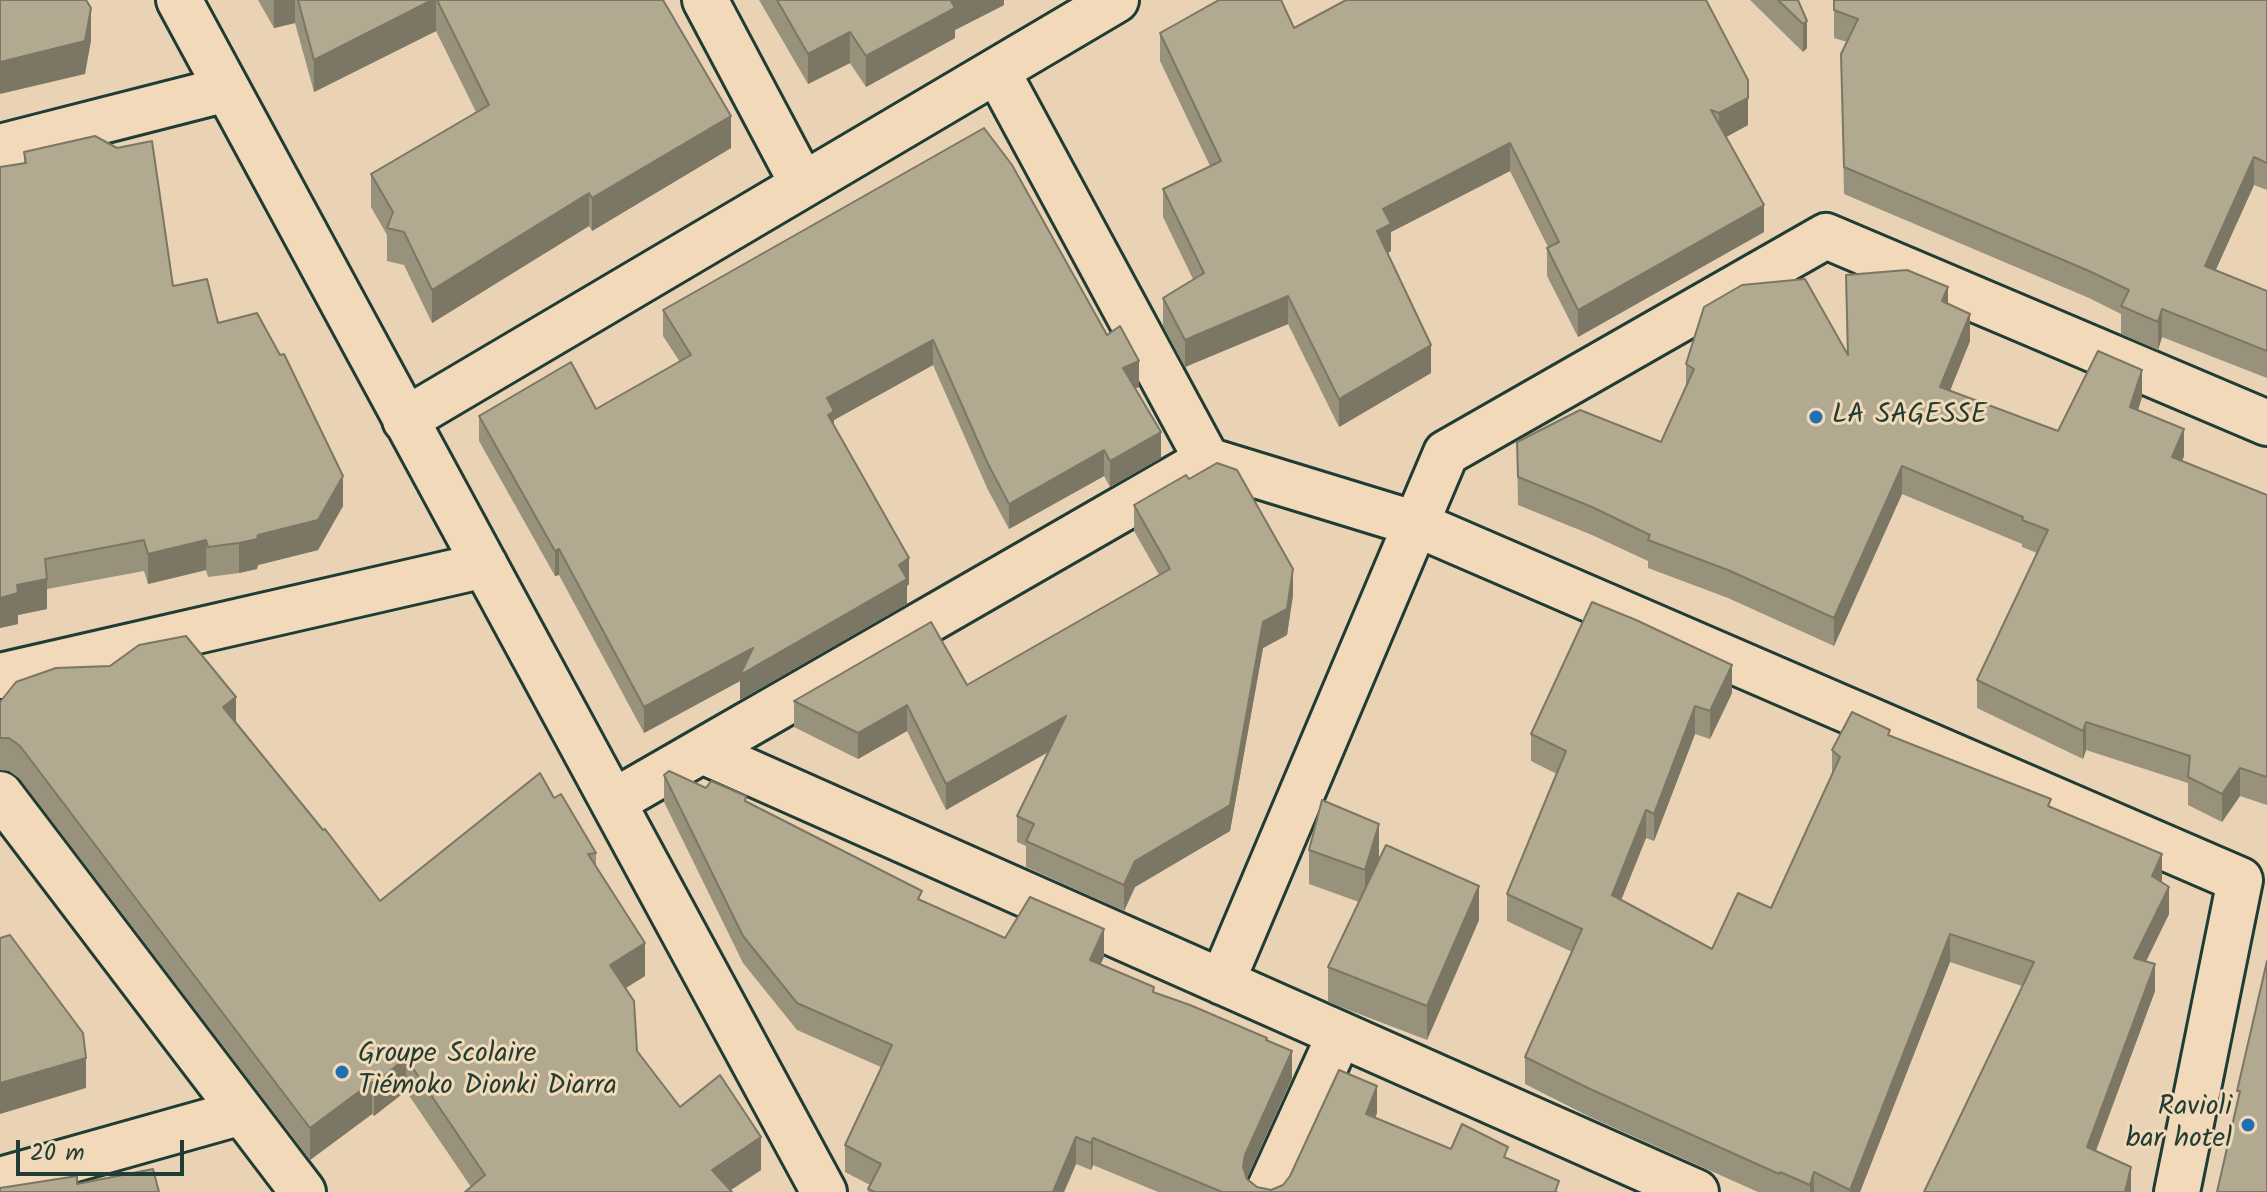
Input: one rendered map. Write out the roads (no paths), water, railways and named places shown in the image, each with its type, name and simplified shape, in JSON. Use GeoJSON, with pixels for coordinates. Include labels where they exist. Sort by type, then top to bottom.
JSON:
{"type":"FeatureCollection","features":[{"type":"Feature","properties":{"kind":"street"},"geometry":{"type":"LineString","coordinates":[[179,0],[824,1192]]}},
{"type":"Feature","properties":{"kind":"street"},"geometry":{"type":"LineString","coordinates":[[705,0],[803,185]]}},
{"type":"Feature","properties":{"kind":"street"},"geometry":{"type":"LineString","coordinates":[[405,420],[1116,0]]}},
{"type":"Feature","properties":{"kind":"street"},"geometry":{"type":"LineString","coordinates":[[997,71],[1207,460],[1416,524],[2240,880],[2177,1192]]}},
{"type":"Feature","properties":{"kind":"street"},"geometry":{"type":"LineString","coordinates":[[0,147],[227,89]]}},
{"type":"Feature","properties":{"kind":"street"},"geometry":{"type":"LineString","coordinates":[[1222,982],[1446,453],[1826,236],[2267,423]]}},
{"type":"Feature","properties":{"kind":"street"},"geometry":{"type":"LineString","coordinates":[[613,802],[1207,460]]}},
{"type":"Feature","properties":{"kind":"street"},"geometry":{"type":"LineString","coordinates":[[0,676],[485,565]]}},
{"type":"Feature","properties":{"kind":"street"},"geometry":{"type":"LineString","coordinates":[[702,751],[1696,1192]]}},
{"type":"Feature","properties":{"kind":"street"},"geometry":{"type":"LineString","coordinates":[[0,794],[303,1192]]}},
{"type":"Feature","properties":{"kind":"street"},"geometry":{"type":"LineString","coordinates":[[1268,1192],[1340,1034]]}},
{"type":"Feature","properties":{"kind":"street"},"geometry":{"type":"LineString","coordinates":[[0,1180],[242,1112]]}},
{"type":"Feature","properties":{"kind":"place","name":"LA SAGESSE"},"geometry":{"type":"Point","coordinates":[1816,417]}},
{"type":"Feature","properties":{"kind":"place","name":"Groupe Scolaire Tiémoko Dionki Diarra"},"geometry":{"type":"Point","coordinates":[342,1072]}},
{"type":"Feature","properties":{"kind":"place","name":"Ravioli bar hotel"},"geometry":{"type":"Point","coordinates":[2248,1125]}}]}
